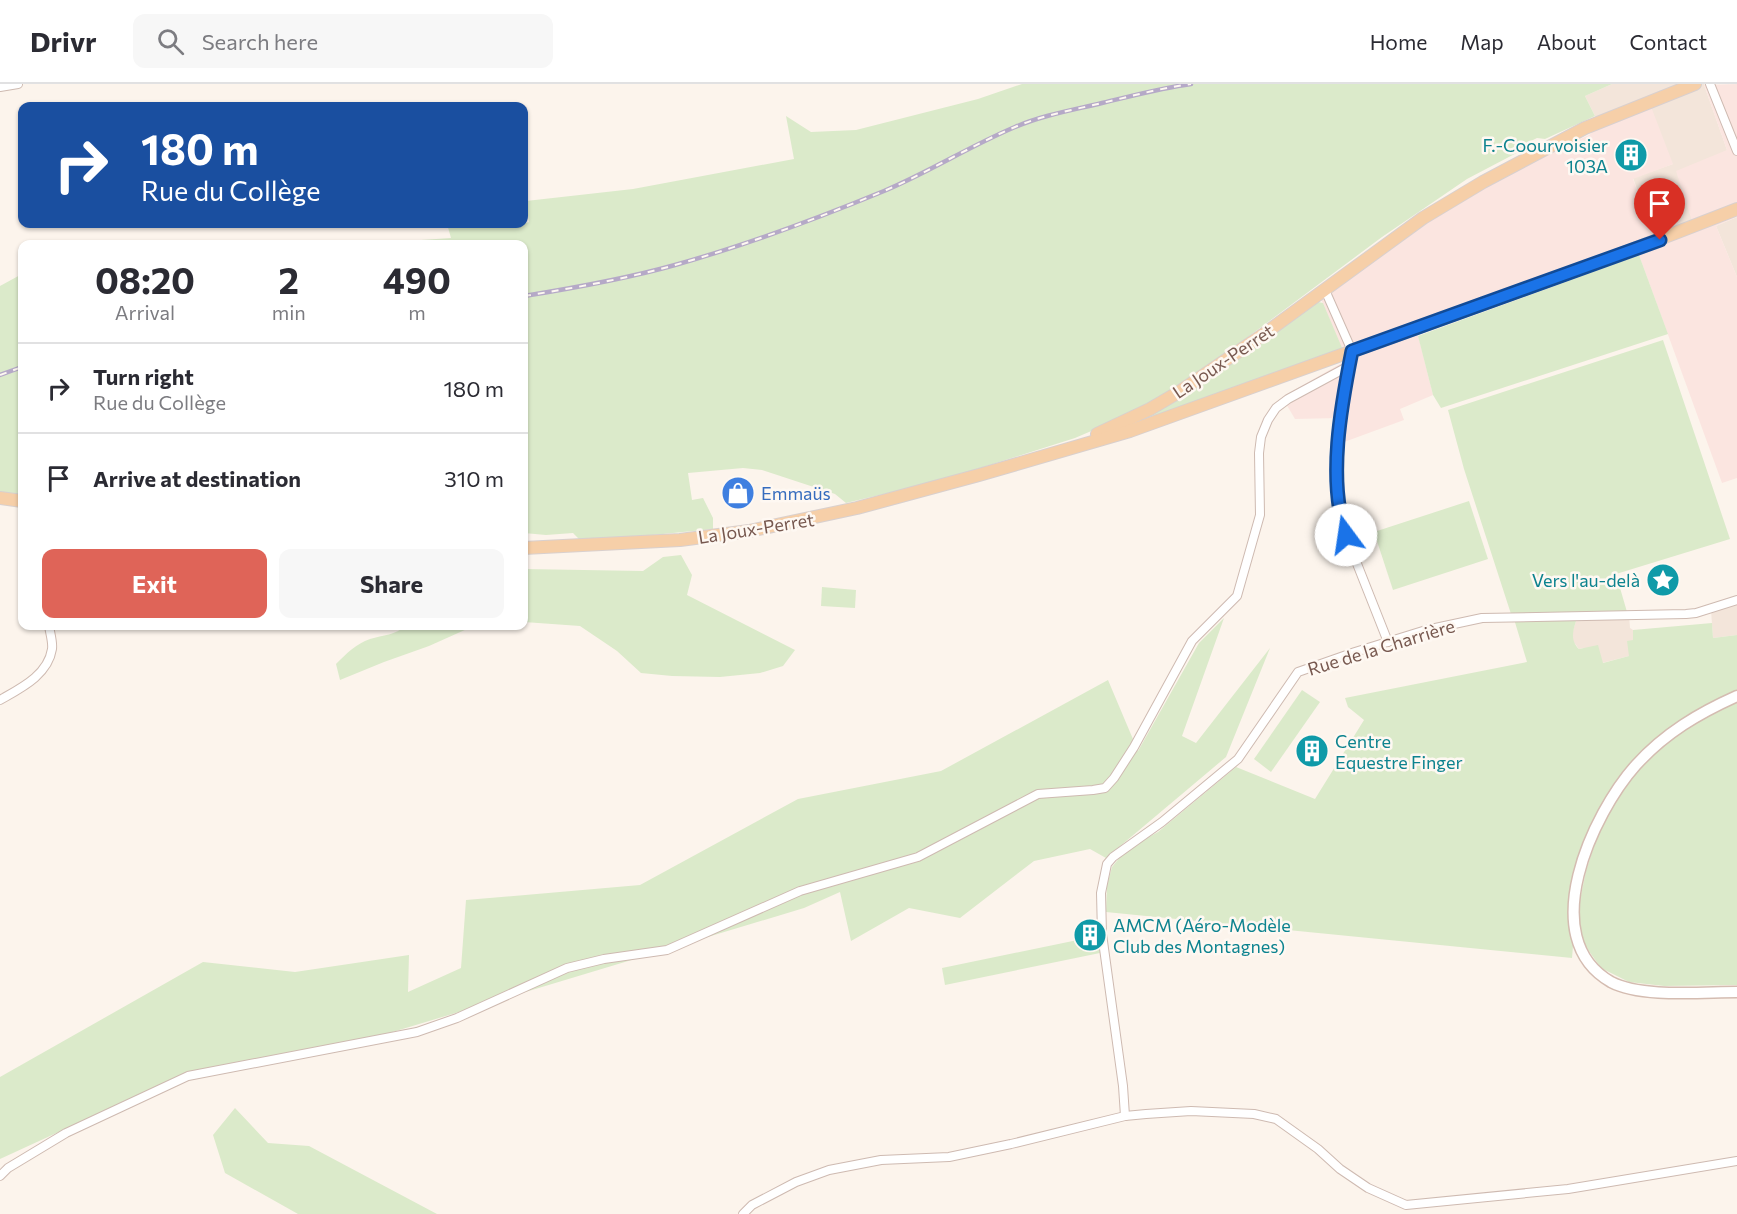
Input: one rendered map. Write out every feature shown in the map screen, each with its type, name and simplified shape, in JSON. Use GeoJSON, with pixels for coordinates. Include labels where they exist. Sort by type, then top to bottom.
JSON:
{"type":"FeatureCollection","features":[{"type":"Feature","properties":{"kind":"main road","name":"La Joux-Perret"},"geometry":{"type":"LineString","coordinates":[[1052,453],[1128,420],[1179,392],[1217,368],[1423,218],[1496,175],[1585,128],[1695,84]]}},
{"type":"Feature","properties":{"kind":"main road","name":"La Joux-Perret"},"geometry":{"type":"LineString","coordinates":[[528,548],[680,540],[760,529],[857,508],[1130,431],[1639,248],[1737,209]]}},
{"type":"Feature","properties":{"kind":"main road"},"geometry":{"type":"LineString","coordinates":[[0,498],[18,500]]}},
{"type":"Feature","properties":{"kind":"main road"},"geometry":{"type":"LineString","coordinates":[[1737,696],[1703,711],[1672,732],[1637,764],[1623,781],[1594,830],[1584,856],[1576,889],[1574,915],[1577,938],[1586,959],[1602,976],[1617,985],[1636,991],[1649,992],[1737,992]]}},
{"type":"Feature","properties":{"kind":"street"},"geometry":{"type":"LineString","coordinates":[[0,87],[18,84]]}},
{"type":"Feature","properties":{"kind":"street"},"geometry":{"type":"LineString","coordinates":[[1710,84],[1737,151]]}},
{"type":"Feature","properties":{"kind":"street"},"geometry":{"type":"LineString","coordinates":[[1324,290],[1352,351],[1338,445],[1337,500],[1350,546],[1388,642]]}},
{"type":"Feature","properties":{"kind":"street"},"geometry":{"type":"LineString","coordinates":[[0,1176],[4,1169],[66,1133],[189,1076],[417,1032],[457,1018],[567,968],[604,959],[667,950],[800,891],[918,857],[1038,794],[1105,788],[1134,747],[1192,641],[1237,596],[1260,514],[1259,453],[1261,437],[1268,420],[1276,408],[1288,399],[1349,366]]}},
{"type":"Feature","properties":{"kind":"street","name":"Rue de la Charrière"},"geometry":{"type":"LineString","coordinates":[[1125,1116],[1102,934],[1101,894],[1107,864],[1238,759],[1298,672],[1426,630],[1482,618],[1686,614],[1737,600]]}},
{"type":"Feature","properties":{"kind":"street"},"geometry":{"type":"LineString","coordinates":[[0,700],[32,681],[45,665],[52,648],[50,630]]}},
{"type":"Feature","properties":{"kind":"street"},"geometry":{"type":"LineString","coordinates":[[743,1214],[752,1205],[796,1182],[829,1170],[881,1160],[949,1157],[1125,1116],[1191,1112],[1254,1114],[1276,1119],[1368,1188],[1406,1205],[1569,1189],[1737,1161]]}},
{"type":"Feature","properties":{"kind":"shaded area"},"geometry":{"type":"Polygon","coordinates":[[[1612,84],[1705,84],[1727,150],[1692,222],[1654,238],[1633,178],[1673,164],[1600,126],[1585,96],[1612,84]]]}},
{"type":"Feature","properties":{"kind":"shaded area"},"geometry":{"type":"Polygon","coordinates":[[[1737,84],[1737,217],[1716,226],[1737,277],[1737,478],[1722,483],[1639,255],[1418,335],[1433,395],[1400,409],[1404,420],[1336,445],[1338,418],[1295,419],[1282,397],[1347,360],[1321,299],[1435,215],[1522,166],[1589,135],[1600,126],[1650,104],[1673,164],[1633,179],[1654,237],[1692,221],[1676,171],[1727,150],[1704,85],[1737,84]]]}},
{"type":"Feature","properties":{"kind":"shaded area"},"geometry":{"type":"Polygon","coordinates":[[[1737,217],[1737,277],[1716,226],[1737,217]]]}},
{"type":"Feature","properties":{"kind":"shaded area"},"geometry":{"type":"Polygon","coordinates":[[[1737,600],[1737,635],[1713,638],[1711,610],[1737,600]]]}},
{"type":"Feature","properties":{"kind":"shaded area"},"geometry":{"type":"Polygon","coordinates":[[[1629,616],[1633,640],[1629,656],[1602,663],[1583,648],[1579,649],[1573,641],[1576,621],[1574,618],[1629,616]]]}},
{"type":"Feature","properties":{"kind":"green space"},"geometry":{"type":"Polygon","coordinates":[[[1022,84],[1612,84],[1585,96],[1595,116],[1545,139],[1537,138],[1527,143],[1526,148],[1467,179],[1382,237],[1221,357],[1156,399],[1117,420],[1075,438],[942,480],[846,503],[835,494],[762,470],[743,468],[688,473],[692,500],[703,498],[713,518],[713,529],[582,542],[573,533],[528,533],[528,240],[421,240],[451,238],[448,228],[528,228],[528,201],[633,189],[794,159],[786,116],[811,132],[856,130],[978,99],[1022,84]]]}},
{"type":"Feature","properties":{"kind":"green space"},"geometry":{"type":"Polygon","coordinates":[[[1639,255],[1668,334],[1441,408],[1433,395],[1418,336],[1639,255]]]}},
{"type":"Feature","properties":{"kind":"green space"},"geometry":{"type":"Polygon","coordinates":[[[18,276],[18,494],[0,492],[0,286],[18,276]]]}},
{"type":"Feature","properties":{"kind":"green space"},"geometry":{"type":"Polygon","coordinates":[[[1318,302],[1323,303],[1343,350],[1127,427],[1175,402],[1318,302]]]}},
{"type":"Feature","properties":{"kind":"green space"},"geometry":{"type":"Polygon","coordinates":[[[1663,340],[1730,539],[1616,574],[1627,612],[1511,614],[1464,469],[1448,410],[1663,340]]]}},
{"type":"Feature","properties":{"kind":"green space"},"geometry":{"type":"Polygon","coordinates":[[[1469,501],[1488,559],[1393,590],[1374,532],[1469,501]]]}},
{"type":"Feature","properties":{"kind":"green space"},"geometry":{"type":"Polygon","coordinates":[[[681,555],[692,575],[687,595],[795,650],[783,666],[760,673],[720,677],[641,673],[617,651],[580,626],[528,622],[528,569],[643,571],[663,557],[681,555]]]}},
{"type":"Feature","properties":{"kind":"green space"},"geometry":{"type":"Polygon","coordinates":[[[822,587],[856,590],[855,608],[821,606],[822,587]]]}},
{"type":"Feature","properties":{"kind":"green space"},"geometry":{"type":"Polygon","coordinates":[[[1224,618],[1182,736],[1196,743],[1270,648],[1226,757],[1106,858],[1090,849],[1034,861],[960,918],[909,908],[851,941],[840,892],[804,908],[376,1037],[189,1072],[0,1159],[0,1077],[203,962],[295,972],[409,955],[408,992],[461,968],[466,900],[640,885],[798,799],[941,771],[1108,680],[1138,751],[1199,643],[1224,618]]]}},
{"type":"Feature","properties":{"kind":"green space"},"geometry":{"type":"Polygon","coordinates":[[[1574,618],[1576,621],[1573,635],[1576,646],[1579,649],[1598,645],[1603,663],[1629,656],[1627,641],[1633,640],[1633,630],[1712,623],[1713,638],[1737,635],[1737,690],[1670,728],[1605,802],[1579,855],[1568,900],[1573,946],[1572,958],[1106,912],[1107,885],[1112,867],[1120,857],[1134,845],[1158,832],[1236,767],[1315,799],[1364,720],[1348,707],[1345,698],[1527,662],[1514,619],[1574,618]]]}},
{"type":"Feature","properties":{"kind":"green space"},"geometry":{"type":"Polygon","coordinates":[[[399,630],[465,630],[340,680],[336,664],[352,649],[370,639],[399,630]]]}},
{"type":"Feature","properties":{"kind":"green space"},"geometry":{"type":"Polygon","coordinates":[[[1302,690],[1320,702],[1271,772],[1254,759],[1302,690]]]}},
{"type":"Feature","properties":{"kind":"green space"},"geometry":{"type":"Polygon","coordinates":[[[1737,701],[1737,985],[1664,986],[1629,982],[1601,968],[1586,947],[1579,926],[1580,900],[1596,840],[1611,806],[1628,778],[1654,752],[1706,714],[1737,701]]]}},
{"type":"Feature","properties":{"kind":"green space"},"geometry":{"type":"Polygon","coordinates":[[[1097,936],[1100,953],[945,985],[942,968],[1097,936]]]}},
{"type":"Feature","properties":{"kind":"green space"},"geometry":{"type":"Polygon","coordinates":[[[235,1108],[268,1143],[309,1146],[437,1214],[298,1214],[225,1173],[213,1135],[235,1108]]]}},
{"type":"Feature","properties":{"kind":"railway"},"geometry":{"type":"LineString","coordinates":[[528,295],[637,275],[728,249],[884,191],[998,134],[1026,123],[1047,116],[1191,84]]}},
{"type":"Feature","properties":{"kind":"railway"},"geometry":{"type":"LineString","coordinates":[[0,375],[18,368]]}},
{"type":"Feature","properties":{"kind":"place","name":"F.-Coourvoisier 103A"},"geometry":{"type":"Point","coordinates":[1631,155]}},
{"type":"Feature","properties":{"kind":"place","name":"Emmaüs"},"geometry":{"type":"Point","coordinates":[738,493]}},
{"type":"Feature","properties":{"kind":"place","name":"Vers l'au-delà"},"geometry":{"type":"Point","coordinates":[1663,580]}},
{"type":"Feature","properties":{"kind":"place","name":"Centre Equestre Finger"},"geometry":{"type":"Point","coordinates":[1312,751]}},
{"type":"Feature","properties":{"kind":"place","name":"AMCM (Aéro-Modèle Club des Montagnes)"},"geometry":{"type":"Point","coordinates":[1090,935]}},
{"type":"Feature","properties":{"kind":"route"},"geometry":{"type":"LineString","coordinates":[[1346,535],[1337,500],[1337,475],[1342,411],[1352,351],[1660,240]]}}]}
